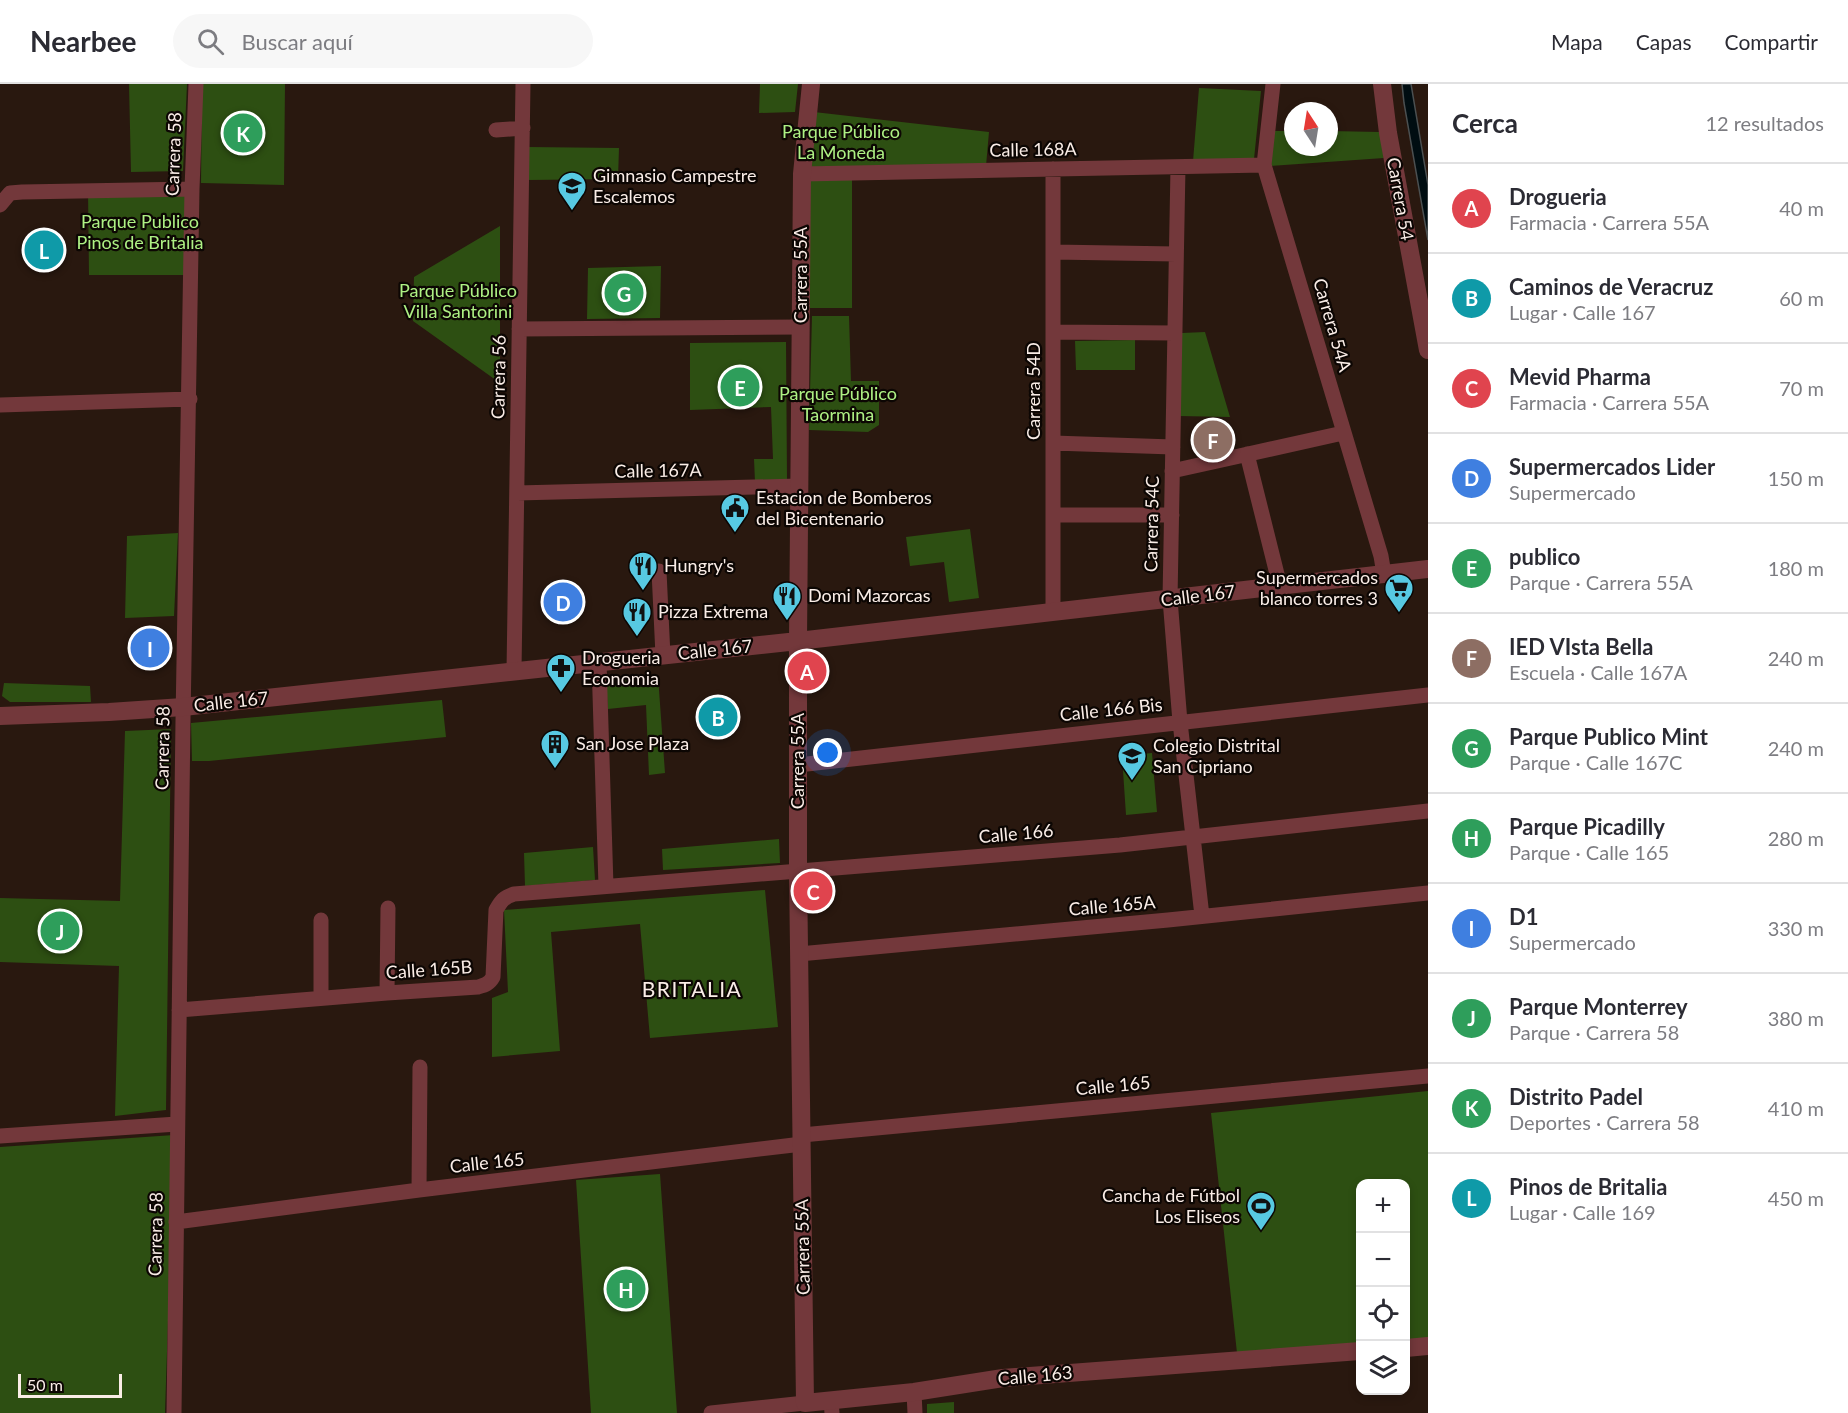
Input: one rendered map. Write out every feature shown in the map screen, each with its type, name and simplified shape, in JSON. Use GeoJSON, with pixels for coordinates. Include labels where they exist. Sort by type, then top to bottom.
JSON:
{"type":"FeatureCollection","features":[{"type":"Feature","properties":{"kind":"street","name":"Carrera 58"},"geometry":{"type":"LineString","coordinates":[[174,1413],[183,707],[192,189],[196,84]]}},
{"type":"Feature","properties":{"kind":"street","name":"Carrera 56"},"geometry":{"type":"LineString","coordinates":[[514,671],[523,84]]}},
{"type":"Feature","properties":{"kind":"street","name":"Carrera 55A"},"geometry":{"type":"LineString","coordinates":[[805,1403],[798,872],[798,641],[802,174],[811,84]]}},
{"type":"Feature","properties":{"kind":"street","name":"Carrera 54A"},"geometry":{"type":"LineString","coordinates":[[1272,84],[1264,165],[1381,556],[1384,574]]}},
{"type":"Feature","properties":{"kind":"street","name":"Carrera 54"},"geometry":{"type":"LineString","coordinates":[[1382,84],[1388,132],[1428,350]]}},
{"type":"Feature","properties":{"kind":"street"},"geometry":{"type":"LineString","coordinates":[[496,130],[523,128]]}},
{"type":"Feature","properties":{"kind":"street","name":"Calle 168A"},"geometry":{"type":"LineString","coordinates":[[802,174],[1264,165]]}},
{"type":"Feature","properties":{"kind":"street","name":"Carrera 54C"},"geometry":{"type":"LineString","coordinates":[[1178,167],[1170,599],[1180,722],[1202,916]]}},
{"type":"Feature","properties":{"kind":"street","name":"Carrera 54D"},"geometry":{"type":"LineString","coordinates":[[1053,169],[1053,612]]}},
{"type":"Feature","properties":{"kind":"street"},"geometry":{"type":"LineString","coordinates":[[0,205],[10,193],[22,192],[192,189]]}},
{"type":"Feature","properties":{"kind":"street"},"geometry":{"type":"LineString","coordinates":[[1053,252],[1176,254]]}},
{"type":"Feature","properties":{"kind":"street"},"geometry":{"type":"LineString","coordinates":[[519,329],[801,327]]}},
{"type":"Feature","properties":{"kind":"street"},"geometry":{"type":"LineString","coordinates":[[1053,332],[1175,333]]}},
{"type":"Feature","properties":{"kind":"street"},"geometry":{"type":"LineString","coordinates":[[0,405],[190,399]]}},
{"type":"Feature","properties":{"kind":"street"},"geometry":{"type":"LineString","coordinates":[[1172,471],[1343,433]]}},
{"type":"Feature","properties":{"kind":"street"},"geometry":{"type":"LineString","coordinates":[[1053,443],[1173,447]]}},
{"type":"Feature","properties":{"kind":"street"},"geometry":{"type":"LineString","coordinates":[[1247,454],[1280,586]]}},
{"type":"Feature","properties":{"kind":"street","name":"Calle 167A"},"geometry":{"type":"LineString","coordinates":[[517,493],[799,486]]}},
{"type":"Feature","properties":{"kind":"street"},"geometry":{"type":"LineString","coordinates":[[1053,515],[1172,515]]}},
{"type":"Feature","properties":{"kind":"street","name":"Calle 167"},"geometry":{"type":"LineString","coordinates":[[0,716],[183,707],[798,641],[1428,568]]}},
{"type":"Feature","properties":{"kind":"street"},"geometry":{"type":"LineString","coordinates":[[659,571],[663,656]]}},
{"type":"Feature","properties":{"kind":"street"},"geometry":{"type":"LineString","coordinates":[[598,662],[606,886]]}},
{"type":"Feature","properties":{"kind":"street","name":"Calle 166 Bis"},"geometry":{"type":"LineString","coordinates":[[798,765],[1428,695]]}},
{"type":"Feature","properties":{"kind":"street","name":"Calle 166"},"geometry":{"type":"LineString","coordinates":[[606,886],[1194,838],[1428,811]]}},
{"type":"Feature","properties":{"kind":"street","name":"Calle 165B"},"geometry":{"type":"LineString","coordinates":[[179,1010],[486,985],[493,977],[496,910],[505,897],[514,894],[606,886]]}},
{"type":"Feature","properties":{"kind":"street","name":"Calle 165A"},"geometry":{"type":"LineString","coordinates":[[799,954],[1428,893]]}},
{"type":"Feature","properties":{"kind":"street"},"geometry":{"type":"LineString","coordinates":[[387,993],[388,908]]}},
{"type":"Feature","properties":{"kind":"street"},"geometry":{"type":"LineString","coordinates":[[321,920],[321,998]]}},
{"type":"Feature","properties":{"kind":"street"},"geometry":{"type":"LineString","coordinates":[[419,1190],[420,1067]]}},
{"type":"Feature","properties":{"kind":"street","name":"Calle 165"},"geometry":{"type":"LineString","coordinates":[[176,1222],[802,1139],[1428,1076]]}},
{"type":"Feature","properties":{"kind":"street"},"geometry":{"type":"LineString","coordinates":[[0,1136],[177,1124]]}},
{"type":"Feature","properties":{"kind":"street"},"geometry":{"type":"LineString","coordinates":[[1410,1348],[1428,1346]]}},
{"type":"Feature","properties":{"kind":"street","name":"Calle 163"},"geometry":{"type":"LineString","coordinates":[[711,1413],[769,1410],[805,1403],[832,1407],[1003,1378],[1356,1351]]}},
{"type":"Feature","properties":{"kind":"street"},"geometry":{"type":"LineString","coordinates":[[914,1392],[915,1413]]}},
{"type":"Feature","properties":{"kind":"green space"},"geometry":{"type":"Polygon","coordinates":[[[129,84],[187,84],[183,171],[131,172],[129,84]]]}},
{"type":"Feature","properties":{"kind":"green space"},"geometry":{"type":"Polygon","coordinates":[[[202,84],[285,84],[284,185],[201,183],[202,84]]]}},
{"type":"Feature","properties":{"kind":"green space"},"geometry":{"type":"Polygon","coordinates":[[[760,84],[798,84],[795,112],[759,113],[760,84]]]}},
{"type":"Feature","properties":{"kind":"green space"},"geometry":{"type":"Polygon","coordinates":[[[1199,88],[1261,91],[1254,159],[1193,161],[1199,88]]]}},
{"type":"Feature","properties":{"kind":"green space","name":"Parque Público La Moneda"},"geometry":{"type":"Polygon","coordinates":[[[814,112],[989,132],[986,166],[809,170],[814,112]]]}},
{"type":"Feature","properties":{"kind":"green space"},"geometry":{"type":"Polygon","coordinates":[[[1275,131],[1284,131],[1284,156],[1338,156],[1338,131],[1380,132],[1384,158],[1269,166],[1275,131]]]}},
{"type":"Feature","properties":{"kind":"green space"},"geometry":{"type":"Polygon","coordinates":[[[528,147],[619,148],[618,179],[528,180],[528,147]]]}},
{"type":"Feature","properties":{"kind":"green space"},"geometry":{"type":"Polygon","coordinates":[[[852,179],[852,308],[809,308],[809,181],[852,179]]]}},
{"type":"Feature","properties":{"kind":"green space","name":"Parque Publico Pinos de Britalia"},"geometry":{"type":"Polygon","coordinates":[[[192,189],[191,275],[89,275],[88,190],[192,189]]]}},
{"type":"Feature","properties":{"kind":"green space","name":"Parque Público Villa Santorini"},"geometry":{"type":"Polygon","coordinates":[[[500,226],[500,383],[413,321],[414,277],[500,226]]]}},
{"type":"Feature","properties":{"kind":"green space"},"geometry":{"type":"Polygon","coordinates":[[[661,266],[660,318],[587,319],[588,268],[661,266]]]}},
{"type":"Feature","properties":{"kind":"green space","name":"Parque Público Taormina"},"geometry":{"type":"Polygon","coordinates":[[[812,316],[849,316],[851,381],[879,381],[879,425],[868,432],[809,430],[812,316]]]}},
{"type":"Feature","properties":{"kind":"green space"},"geometry":{"type":"Polygon","coordinates":[[[1205,332],[1230,417],[1179,416],[1182,333],[1205,332]]]}},
{"type":"Feature","properties":{"kind":"green space"},"geometry":{"type":"Polygon","coordinates":[[[1135,340],[1135,370],[1076,370],[1075,341],[1135,340]]]}},
{"type":"Feature","properties":{"kind":"green space"},"geometry":{"type":"Polygon","coordinates":[[[786,342],[787,480],[755,482],[754,459],[773,459],[771,407],[690,410],[690,343],[786,342]]]}},
{"type":"Feature","properties":{"kind":"green space"},"geometry":{"type":"Polygon","coordinates":[[[970,529],[979,598],[949,602],[944,562],[910,566],[906,537],[970,529]]]}},
{"type":"Feature","properties":{"kind":"green space"},"geometry":{"type":"Polygon","coordinates":[[[178,533],[174,616],[125,618],[127,536],[178,533]]]}},
{"type":"Feature","properties":{"kind":"green space"},"geometry":{"type":"Polygon","coordinates":[[[658,676],[665,773],[649,775],[646,705],[608,709],[606,683],[658,676]]]}},
{"type":"Feature","properties":{"kind":"green space"},"geometry":{"type":"Polygon","coordinates":[[[4,683],[90,686],[91,702],[10,702],[2,696],[4,683]]]}},
{"type":"Feature","properties":{"kind":"green space"},"geometry":{"type":"Polygon","coordinates":[[[442,700],[446,737],[192,761],[191,723],[442,700]]]}},
{"type":"Feature","properties":{"kind":"green space"},"geometry":{"type":"Polygon","coordinates":[[[171,729],[166,1110],[115,1116],[119,966],[0,962],[0,898],[120,901],[125,731],[171,729]]]}},
{"type":"Feature","properties":{"kind":"green space"},"geometry":{"type":"Polygon","coordinates":[[[1152,753],[1157,812],[1126,815],[1122,756],[1152,753]]]}},
{"type":"Feature","properties":{"kind":"green space"},"geometry":{"type":"Polygon","coordinates":[[[779,839],[780,863],[663,870],[662,849],[779,839]]]}},
{"type":"Feature","properties":{"kind":"green space"},"geometry":{"type":"Polygon","coordinates":[[[593,847],[595,880],[525,886],[524,853],[593,847]]]}},
{"type":"Feature","properties":{"kind":"green space"},"geometry":{"type":"Polygon","coordinates":[[[765,890],[778,1027],[650,1038],[640,924],[551,932],[560,1051],[492,1057],[492,998],[508,992],[504,910],[765,890]]]}},
{"type":"Feature","properties":{"kind":"green space"},"geometry":{"type":"Polygon","coordinates":[[[1428,1091],[1428,1339],[1410,1341],[1410,1179],[1356,1179],[1356,1344],[1237,1353],[1211,1113],[1428,1091]]]}},
{"type":"Feature","properties":{"kind":"green space"},"geometry":{"type":"Polygon","coordinates":[[[174,1135],[165,1413],[0,1413],[0,1147],[174,1135]]]}},
{"type":"Feature","properties":{"kind":"green space"},"geometry":{"type":"Polygon","coordinates":[[[660,1174],[677,1413],[591,1413],[576,1180],[660,1174]]]}},
{"type":"Feature","properties":{"kind":"green space"},"geometry":{"type":"Polygon","coordinates":[[[954,1402],[954,1413],[927,1413],[927,1404],[954,1402]]]}},
{"type":"Feature","properties":{"kind":"shaded area"},"geometry":{"type":"Polygon","coordinates":[[[1402,84],[1411,84],[1428,185],[1428,240],[1404,103],[1402,84]]]}},
{"type":"Feature","properties":{"kind":"place","name":"Distrito Padel"},"geometry":{"type":"Point","coordinates":[243,133]}},
{"type":"Feature","properties":{"kind":"place","name":"Gimnasio Campestre Escalemos"},"geometry":{"type":"Point","coordinates":[572,212]}},
{"type":"Feature","properties":{"kind":"place","name":"Pinos de Britalia"},"geometry":{"type":"Point","coordinates":[44,250]}},
{"type":"Feature","properties":{"kind":"place","name":"Parque Publico Mint"},"geometry":{"type":"Point","coordinates":[624,293]}},
{"type":"Feature","properties":{"kind":"place","name":"publico"},"geometry":{"type":"Point","coordinates":[740,387]}},
{"type":"Feature","properties":{"kind":"place","name":"IED VIsta Bella"},"geometry":{"type":"Point","coordinates":[1213,440]}},
{"type":"Feature","properties":{"kind":"place","name":"Estacion de Bomberos del Bicentenario"},"geometry":{"type":"Point","coordinates":[735,534]}},
{"type":"Feature","properties":{"kind":"place","name":"Hungry's"},"geometry":{"type":"Point","coordinates":[643,592]}},
{"type":"Feature","properties":{"kind":"place","name":"Supermercados Lider"},"geometry":{"type":"Point","coordinates":[563,602]}},
{"type":"Feature","properties":{"kind":"place","name":"Supermercados blanco torres 3"},"geometry":{"type":"Point","coordinates":[1399,614]}},
{"type":"Feature","properties":{"kind":"place","name":"Domi Mazorcas"},"geometry":{"type":"Point","coordinates":[787,622]}},
{"type":"Feature","properties":{"kind":"place","name":"Pizza Extrema"},"geometry":{"type":"Point","coordinates":[637,638]}},
{"type":"Feature","properties":{"kind":"place","name":"D1"},"geometry":{"type":"Point","coordinates":[150,648]}},
{"type":"Feature","properties":{"kind":"place","name":"Drogueria"},"geometry":{"type":"Point","coordinates":[807,671]}},
{"type":"Feature","properties":{"kind":"place","name":"Drogueria Economia"},"geometry":{"type":"Point","coordinates":[561,694]}},
{"type":"Feature","properties":{"kind":"place","name":"Caminos de Veracruz"},"geometry":{"type":"Point","coordinates":[718,717]}},
{"type":"Feature","properties":{"kind":"place","name":"San Jose Plaza"},"geometry":{"type":"Point","coordinates":[555,770]}},
{"type":"Feature","properties":{"kind":"place","name":"Colegio Distrital San Cipriano"},"geometry":{"type":"Point","coordinates":[1132,782]}},
{"type":"Feature","properties":{"kind":"place","name":"Mevid Pharma"},"geometry":{"type":"Point","coordinates":[813,891]}},
{"type":"Feature","properties":{"kind":"place","name":"Parque Monterrey"},"geometry":{"type":"Point","coordinates":[60,931]}},
{"type":"Feature","properties":{"kind":"place","name":"Cancha de Fútbol Los Eliseos"},"geometry":{"type":"Point","coordinates":[1261,1232]}},
{"type":"Feature","properties":{"kind":"place","name":"Parque Picadilly"},"geometry":{"type":"Point","coordinates":[626,1289]}},
{"type":"Feature","properties":{"kind":"district","name":"BRITALIA"},"geometry":{"type":"Point","coordinates":[692,990]}}]}
